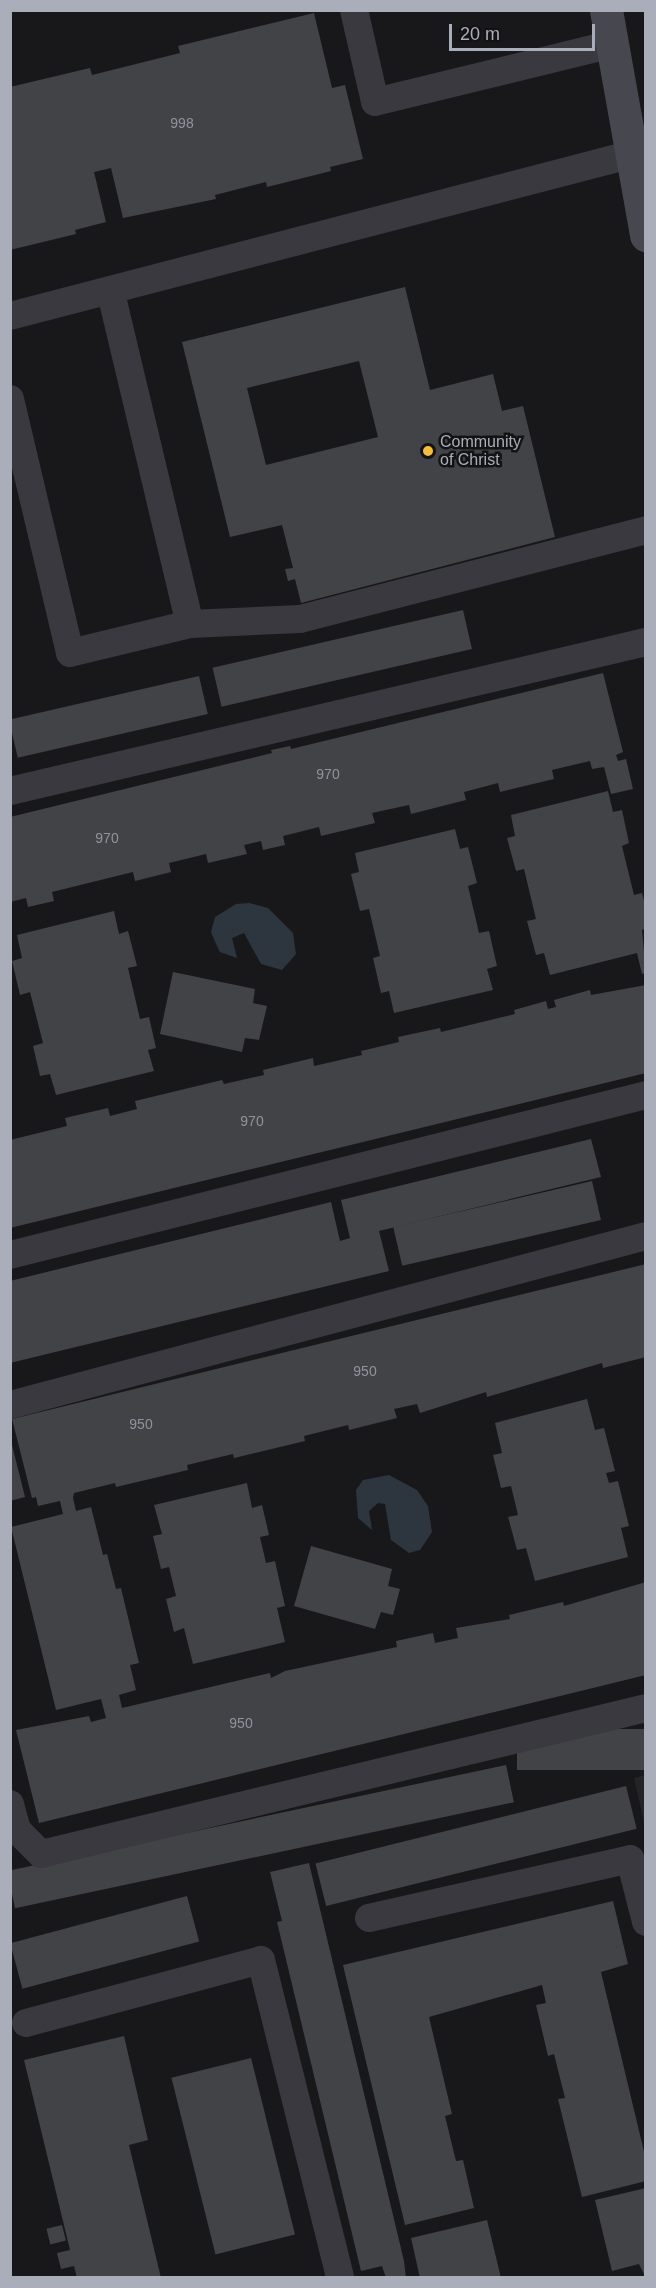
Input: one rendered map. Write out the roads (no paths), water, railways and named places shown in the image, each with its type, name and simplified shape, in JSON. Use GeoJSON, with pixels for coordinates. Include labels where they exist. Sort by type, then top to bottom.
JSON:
{"type":"FeatureCollection","features":[{"type":"Feature","properties":{"kind":"main road"},"geometry":{"type":"LineString","coordinates":[[606,10],[633,154],[645,235]]}},
{"type":"Feature","properties":{"kind":"lane"},"geometry":{"type":"LineString","coordinates":[[354,10],[375,102],[613,44]]}},
{"type":"Feature","properties":{"kind":"lane"},"geometry":{"type":"LineString","coordinates":[[10,316],[111,293],[633,154]]}},
{"type":"Feature","properties":{"kind":"lane"},"geometry":{"type":"LineString","coordinates":[[111,293],[190,624]]}},
{"type":"Feature","properties":{"kind":"lane"},"geometry":{"type":"LineString","coordinates":[[10,399],[70,653],[190,624],[300,619],[645,530]]}},
{"type":"Feature","properties":{"kind":"lane"},"geometry":{"type":"LineString","coordinates":[[10,791],[645,642]]}},
{"type":"Feature","properties":{"kind":"lane"},"geometry":{"type":"LineString","coordinates":[[10,1255],[645,1095]]}},
{"type":"Feature","properties":{"kind":"lane"},"geometry":{"type":"LineString","coordinates":[[10,1405],[645,1236]]}},
{"type":"Feature","properties":{"kind":"lane"},"geometry":{"type":"LineString","coordinates":[[10,1804],[17,1830],[41,1854],[645,1708]]}},
{"type":"Feature","properties":{"kind":"lane"},"geometry":{"type":"LineString","coordinates":[[369,1918],[630,1859],[645,1922]]}},
{"type":"Feature","properties":{"kind":"lane"},"geometry":{"type":"LineString","coordinates":[[26,2023],[261,1960],[340,2277]]}},
{"type":"Feature","properties":{"kind":"place","name":"Community of Christ"},"geometry":{"type":"Point","coordinates":[428,451]}}]}
